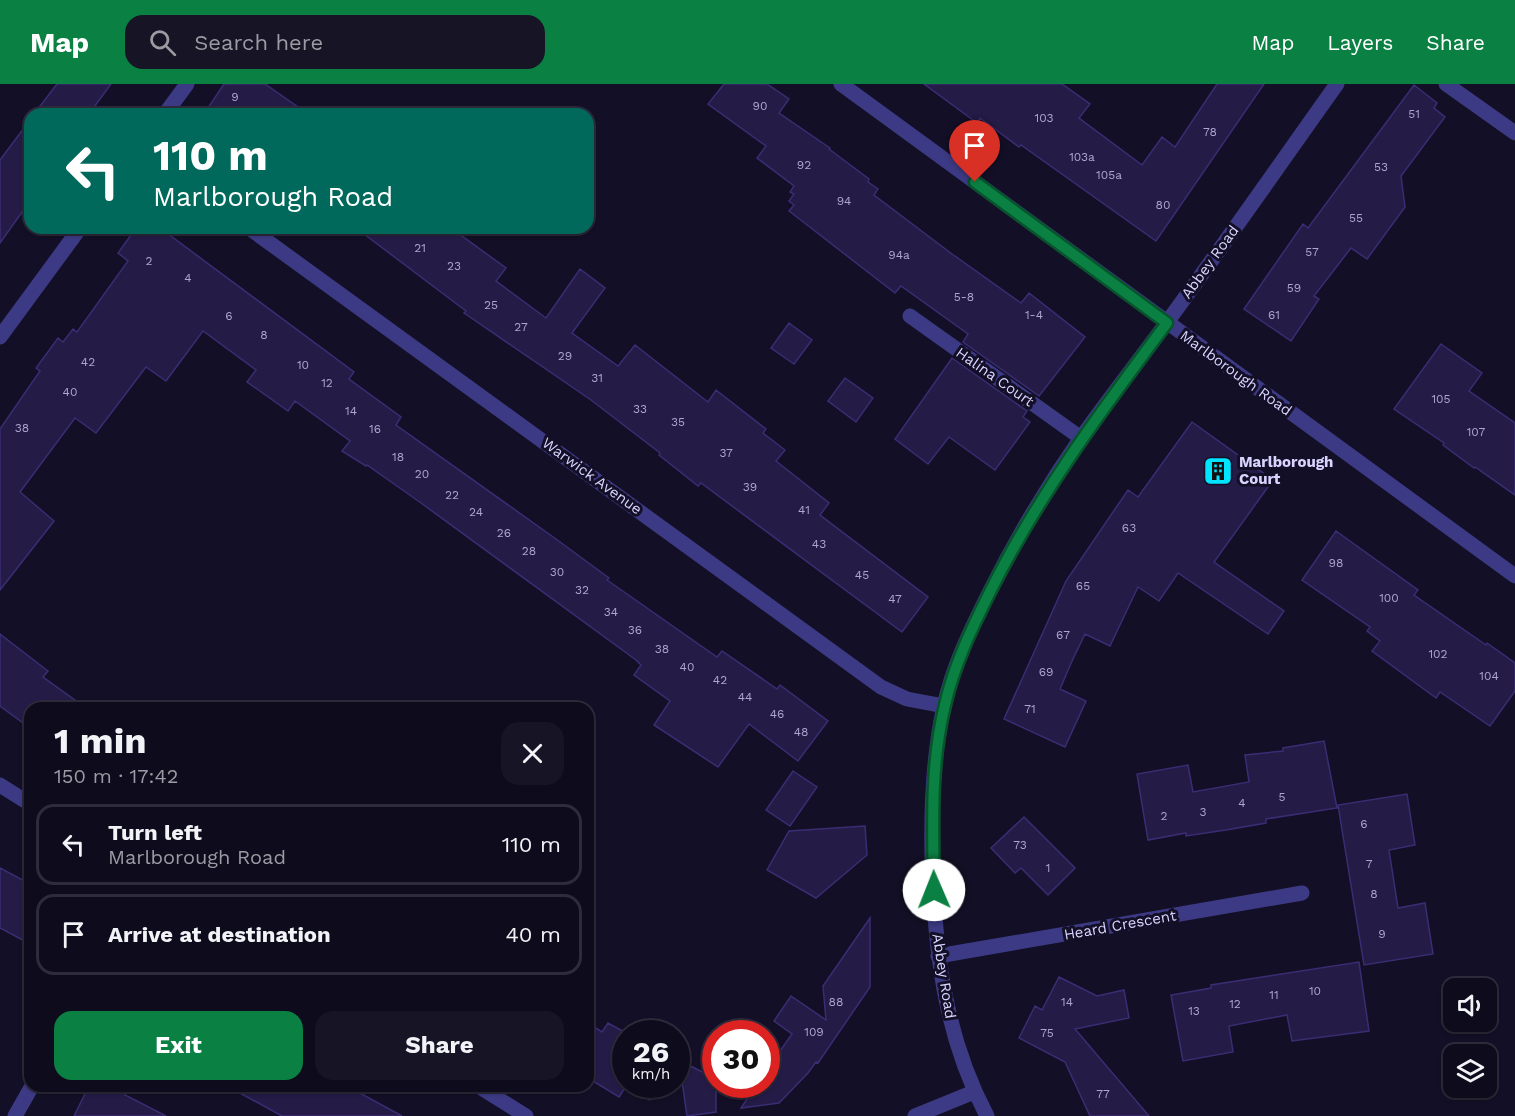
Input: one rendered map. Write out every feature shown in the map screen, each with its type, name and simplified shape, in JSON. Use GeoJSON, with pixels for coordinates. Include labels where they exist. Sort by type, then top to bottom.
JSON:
{"type":"FeatureCollection","features":[{"type":"Feature","properties":{"kind":"street"},"geometry":{"type":"LineString","coordinates":[[169,108],[187,84]]}},
{"type":"Feature","properties":{"kind":"street","name":"Marlborough Road"},"geometry":{"type":"LineString","coordinates":[[841,84],[1515,576]]}},
{"type":"Feature","properties":{"kind":"street","name":"Abbey Road"},"geometry":{"type":"LineString","coordinates":[[987,1116],[974,1092],[950,1023],[938,956],[934,890],[933,806],[944,706],[965,642],[1005,562],[1039,502],[1081,438],[1167,323],[1337,84]]}},
{"type":"Feature","properties":{"kind":"street"},"geometry":{"type":"LineString","coordinates":[[1446,84],[1515,133]]}},
{"type":"Feature","properties":{"kind":"street"},"geometry":{"type":"LineString","coordinates":[[0,337],[76,234]]}},
{"type":"Feature","properties":{"kind":"street","name":"Warwick Avenue"},"geometry":{"type":"LineString","coordinates":[[257,234],[881,687],[907,699],[944,706]]}},
{"type":"Feature","properties":{"kind":"street","name":"Halina Court"},"geometry":{"type":"LineString","coordinates":[[910,316],[1081,438]]}},
{"type":"Feature","properties":{"kind":"street"},"geometry":{"type":"LineString","coordinates":[[0,785],[24,800]]}},
{"type":"Feature","properties":{"kind":"street","name":"Heard Crescent"},"geometry":{"type":"LineString","coordinates":[[938,956],[1302,893]]}},
{"type":"Feature","properties":{"kind":"street"},"geometry":{"type":"LineString","coordinates":[[15,1116],[29,1092]]}},
{"type":"Feature","properties":{"kind":"street"},"geometry":{"type":"LineString","coordinates":[[488,1092],[526,1116]]}},
{"type":"Feature","properties":{"kind":"street"},"geometry":{"type":"LineString","coordinates":[[915,1116],[974,1092]]}},
{"type":"Feature","properties":{"kind":"building"},"geometry":{"type":"Polygon","coordinates":[[[57,84],[111,84],[93,108],[39,108],[57,84]]]}},
{"type":"Feature","properties":{"kind":"building"},"geometry":{"type":"Polygon","coordinates":[[[224,84],[265,84],[299,108],[208,108],[224,84]]]}},
{"type":"Feature","properties":{"kind":"building"},"geometry":{"type":"Polygon","coordinates":[[[724,84],[767,84],[789,99],[779,113],[830,148],[869,179],[868,182],[878,189],[874,195],[1021,303],[1029,293],[1085,337],[1039,396],[963,342],[968,334],[901,286],[895,293],[789,211],[794,205],[789,201],[794,194],[790,192],[794,186],[757,158],[766,146],[708,104],[724,84]]]}},
{"type":"Feature","properties":{"kind":"building"},"geometry":{"type":"Polygon","coordinates":[[[924,84],[1062,84],[1090,104],[1079,118],[1142,165],[1162,137],[1175,147],[1217,84],[1264,84],[1156,241],[1021,145],[1019,147],[980,118],[977,123],[924,84]]]}},
{"type":"Feature","properties":{"kind":"building"},"geometry":{"type":"Polygon","coordinates":[[[1414,85],[1437,103],[1434,108],[1445,117],[1401,176],[1405,207],[1367,259],[1351,248],[1314,296],[1319,299],[1291,341],[1244,309],[1303,224],[1308,228],[1414,85]]]}},
{"type":"Feature","properties":{"kind":"building"},"geometry":{"type":"Polygon","coordinates":[[[24,128],[24,209],[0,243],[0,160],[24,128]]]}},
{"type":"Feature","properties":{"kind":"building"},"geometry":{"type":"Polygon","coordinates":[[[132,234],[168,234],[354,372],[349,379],[401,417],[396,425],[556,539],[609,578],[607,580],[717,657],[722,651],[777,689],[780,685],[828,721],[798,761],[749,724],[718,767],[654,725],[670,701],[634,675],[641,665],[636,660],[421,503],[367,465],[342,451],[350,441],[295,401],[288,411],[247,382],[256,370],[203,331],[166,381],[146,367],[96,433],[75,418],[20,492],[54,521],[0,590],[0,429],[40,371],[36,368],[58,338],[63,342],[73,329],[77,332],[128,261],[118,253],[132,234]]]}},
{"type":"Feature","properties":{"kind":"building"},"geometry":{"type":"Polygon","coordinates":[[[364,234],[459,234],[506,268],[496,281],[546,318],[580,269],[605,288],[572,333],[618,366],[635,345],[708,402],[716,390],[766,429],[763,433],[785,450],[776,461],[829,503],[820,515],[928,597],[902,632],[701,483],[698,486],[659,455],[660,453],[591,400],[464,313],[466,311],[364,234]]]}},
{"type":"Feature","properties":{"kind":"building"},"geometry":{"type":"Polygon","coordinates":[[[789,323],[812,340],[794,364],[771,348],[789,323]]]}},
{"type":"Feature","properties":{"kind":"building"},"geometry":{"type":"Polygon","coordinates":[[[1441,344],[1482,373],[1469,391],[1515,423],[1515,495],[1394,409],[1441,344]]]}},
{"type":"Feature","properties":{"kind":"building"},"geometry":{"type":"Polygon","coordinates":[[[952,358],[1027,411],[1023,417],[1030,422],[995,470],[949,437],[928,464],[895,439],[952,358]]]}},
{"type":"Feature","properties":{"kind":"building"},"geometry":{"type":"Polygon","coordinates":[[[845,378],[873,398],[856,422],[828,401],[845,378]]]}},
{"type":"Feature","properties":{"kind":"building"},"geometry":{"type":"Polygon","coordinates":[[[1192,422],[1273,480],[1214,562],[1284,611],[1268,634],[1178,573],[1159,601],[1138,587],[1110,646],[1085,634],[1072,661],[1060,689],[1086,701],[1065,747],[1004,719],[1066,581],[1128,490],[1138,497],[1192,422]]]}},
{"type":"Feature","properties":{"kind":"building"},"geometry":{"type":"Polygon","coordinates":[[[1336,531],[1418,590],[1414,595],[1515,663],[1515,691],[1490,726],[1440,692],[1436,698],[1372,651],[1380,641],[1367,631],[1370,627],[1302,580],[1336,531]]]}},
{"type":"Feature","properties":{"kind":"building"},"geometry":{"type":"Polygon","coordinates":[[[0,634],[48,671],[43,677],[78,702],[24,702],[24,724],[0,706],[0,634]]]}},
{"type":"Feature","properties":{"kind":"building"},"geometry":{"type":"Polygon","coordinates":[[[1324,741],[1337,808],[1266,819],[1266,823],[1226,830],[1186,836],[1186,833],[1148,840],[1137,774],[1188,765],[1193,792],[1249,782],[1245,755],[1283,751],[1283,748],[1324,741]]]}},
{"type":"Feature","properties":{"kind":"building"},"geometry":{"type":"Polygon","coordinates":[[[793,771],[817,787],[790,826],[766,810],[793,771]]]}},
{"type":"Feature","properties":{"kind":"building"},"geometry":{"type":"Polygon","coordinates":[[[1407,794],[1415,845],[1389,850],[1398,908],[1425,903],[1433,954],[1364,965],[1338,805],[1407,794]]]}},
{"type":"Feature","properties":{"kind":"building"},"geometry":{"type":"Polygon","coordinates":[[[1024,817],[1075,868],[1048,895],[1021,868],[1015,873],[991,848],[1024,817]]]}},
{"type":"Feature","properties":{"kind":"building"},"geometry":{"type":"Polygon","coordinates":[[[865,826],[867,855],[816,898],[767,870],[789,831],[865,826]]]}},
{"type":"Feature","properties":{"kind":"building"},"geometry":{"type":"Polygon","coordinates":[[[0,868],[24,881],[24,941],[0,928],[0,868]]]}},
{"type":"Feature","properties":{"kind":"building"},"geometry":{"type":"Polygon","coordinates":[[[870,918],[870,987],[818,1063],[816,1062],[779,1103],[741,1108],[748,1098],[780,1098],[780,1051],[792,1034],[780,1025],[780,1020],[775,1020],[791,996],[826,1020],[823,986],[870,918]]]}},
{"type":"Feature","properties":{"kind":"building"},"geometry":{"type":"Polygon","coordinates":[[[1359,962],[1369,1031],[1292,1041],[1287,1015],[1229,1026],[1233,1052],[1183,1061],[1171,995],[1211,988],[1211,985],[1359,962]]]}},
{"type":"Feature","properties":{"kind":"building"},"geometry":{"type":"Polygon","coordinates":[[[1059,977],[1097,996],[1124,990],[1129,1018],[1075,1029],[1149,1116],[1090,1116],[1065,1062],[1019,1038],[1035,1006],[1042,1010],[1059,977]]]}},
{"type":"Feature","properties":{"kind":"building"},"geometry":{"type":"Polygon","coordinates":[[[608,1023],[612,1025],[612,1093],[594,1082],[594,1027],[602,1032],[608,1023]]]}},
{"type":"Feature","properties":{"kind":"building"},"geometry":{"type":"Polygon","coordinates":[[[690,1066],[702,1072],[702,1098],[716,1098],[716,1112],[687,1116],[684,1098],[690,1098],[690,1066]]]}},
{"type":"Feature","properties":{"kind":"building"},"geometry":{"type":"Polygon","coordinates":[[[86,1092],[126,1092],[125,1095],[166,1116],[74,1116],[86,1092]]]}},
{"type":"Feature","properties":{"kind":"building"},"geometry":{"type":"Polygon","coordinates":[[[238,1092],[358,1092],[402,1116],[282,1116],[238,1092]]]}},
{"type":"Feature","properties":{"kind":"place","name":"Marlborough Court"},"geometry":{"type":"Point","coordinates":[1218,471]}},
{"type":"Feature","properties":{"kind":"route"},"geometry":{"type":"LineString","coordinates":[[934,890],[933,806],[938,751],[944,706],[965,642],[1005,562],[1039,502],[1081,438],[1167,323],[975,182]]}}]}
